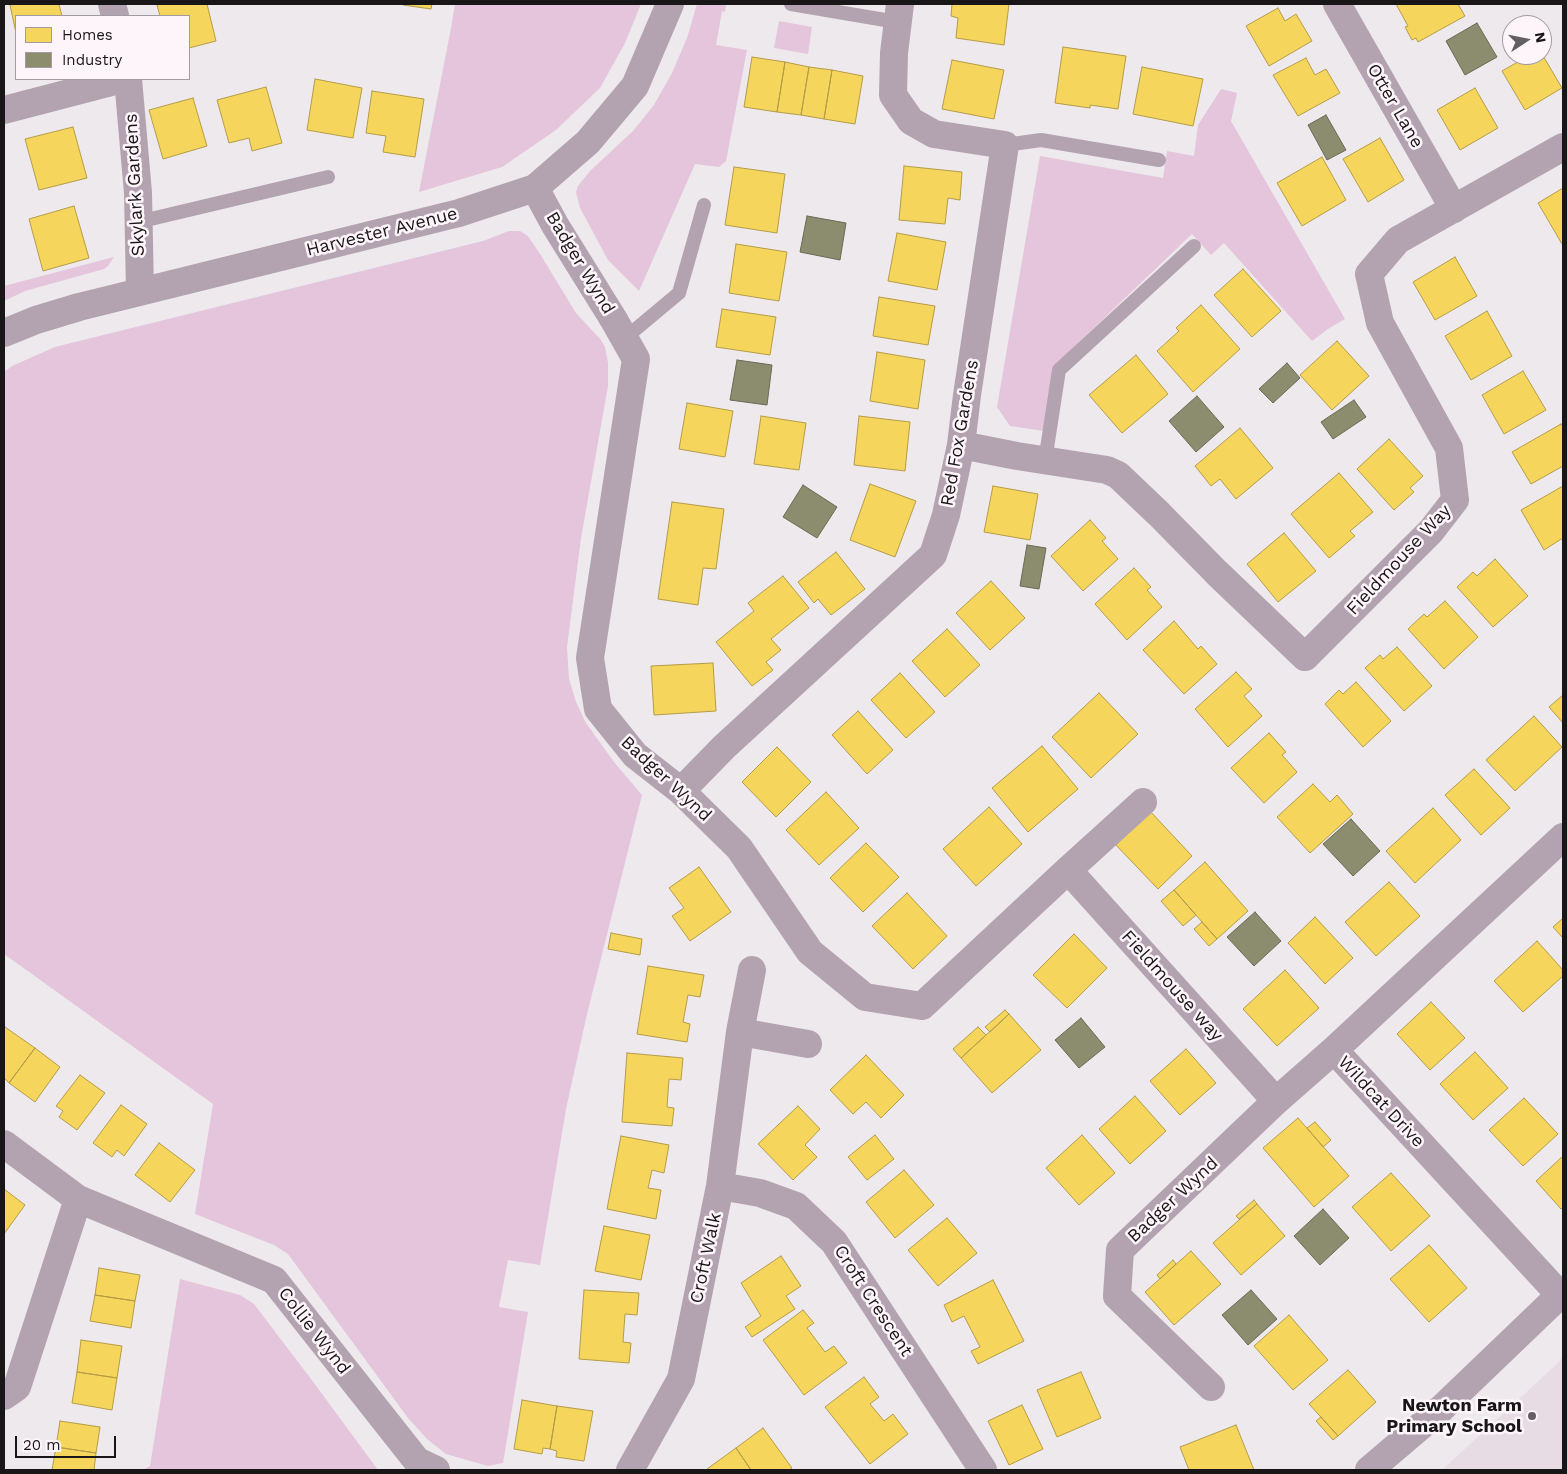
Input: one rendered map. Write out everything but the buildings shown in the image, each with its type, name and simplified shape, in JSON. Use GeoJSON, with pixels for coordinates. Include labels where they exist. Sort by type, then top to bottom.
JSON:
{"type":"FeatureCollection","features":[{"type":"Feature","properties":{"kind":"street","name":"Harvester Avenue"},"geometry":{"type":"LineString","coordinates":[[4,333],[36,320],[140,291],[458,213],[535,188],[588,142],[635,86],[670,4]]}},
{"type":"Feature","properties":{"kind":"street","name":"Otter Lane"},"geometry":{"type":"LineString","coordinates":[[1337,4],[1454,209]]}},
{"type":"Feature","properties":{"kind":"street"},"geometry":{"type":"LineString","coordinates":[[899,13],[893,95],[911,121],[934,134],[1004,145]]}},
{"type":"Feature","properties":{"kind":"street"},"geometry":{"type":"LineString","coordinates":[[4,110],[119,80]]}},
{"type":"Feature","properties":{"kind":"street","name":"Skylark Gardens"},"geometry":{"type":"LineString","coordinates":[[128,80],[138,193],[140,291]]}},
{"type":"Feature","properties":{"kind":"street","name":"Red Fox Gardens"},"geometry":{"type":"LineString","coordinates":[[681,791],[724,747],[933,555],[946,514],[961,445],[966,395],[1004,145]]}},
{"type":"Feature","properties":{"kind":"street","name":"Fieldmouse Way"},"geometry":{"type":"LineString","coordinates":[[961,445],[1044,461],[1108,470],[1118,475],[1305,657],[1431,531],[1455,500],[1449,448],[1380,323],[1369,274],[1398,240],[1563,147]]}},
{"type":"Feature","properties":{"kind":"street","name":"Badger Wynd"},"geometry":{"type":"LineString","coordinates":[[535,188],[636,360],[590,658],[598,709],[635,755],[681,791],[739,848],[810,952],[865,997],[922,1006],[1068,870]]}},
{"type":"Feature","properties":{"kind":"street"},"geometry":{"type":"LineString","coordinates":[[1068,870],[1143,802]]}},
{"type":"Feature","properties":{"kind":"street","name":"Wildcat Drive"},"geometry":{"type":"LineString","coordinates":[[1562,1294],[1334,1050],[1563,837]]}},
{"type":"Feature","properties":{"kind":"street","name":"Fieldmouse way"},"geometry":{"type":"LineString","coordinates":[[1068,870],[1276,1101]]}},
{"type":"Feature","properties":{"kind":"street","name":"Croft Walk"},"geometry":{"type":"LineString","coordinates":[[630,1470],[681,1379],[720,1186],[740,1032],[752,970]]}},
{"type":"Feature","properties":{"kind":"street"},"geometry":{"type":"LineString","coordinates":[[740,1032],[808,1044]]}},
{"type":"Feature","properties":{"kind":"street","name":"Badger Wynd"},"geometry":{"type":"LineString","coordinates":[[1211,1387],[1117,1296],[1120,1250],[1276,1101],[1334,1050]]}},
{"type":"Feature","properties":{"kind":"street","name":"Collie Wynd"},"geometry":{"type":"LineString","coordinates":[[4,1144],[78,1199],[274,1280],[418,1461],[436,1470]]}},
{"type":"Feature","properties":{"kind":"street","name":"Croft Crescent"},"geometry":{"type":"LineString","coordinates":[[720,1186],[760,1193],[796,1206],[834,1242],[983,1470]]}},
{"type":"Feature","properties":{"kind":"street"},"geometry":{"type":"LineString","coordinates":[[4,1396],[17,1387],[78,1199]]}},
{"type":"Feature","properties":{"kind":"street"},"geometry":{"type":"LineString","coordinates":[[1369,1470],[1442,1408],[1562,1294]]}},
{"type":"Feature","properties":{"kind":"lane"},"geometry":{"type":"LineString","coordinates":[[791,4],[899,13]]}},
{"type":"Feature","properties":{"kind":"lane"},"geometry":{"type":"LineString","coordinates":[[1004,145],[1041,140],[1159,160]]}},
{"type":"Feature","properties":{"kind":"lane"},"geometry":{"type":"LineString","coordinates":[[138,222],[328,177]]}},
{"type":"Feature","properties":{"kind":"lane"},"geometry":{"type":"LineString","coordinates":[[624,339],[679,293],[704,205]]}},
{"type":"Feature","properties":{"kind":"lane"},"geometry":{"type":"LineString","coordinates":[[1044,461],[1059,370],[1194,246]]}},
{"type":"Feature","properties":{"kind":"shaded area"},"geometry":{"type":"Polygon","coordinates":[[[455,4],[641,4],[625,43],[600,88],[556,130],[502,167],[419,192],[451,28],[455,4]]]}},
{"type":"Feature","properties":{"kind":"shaded area"},"geometry":{"type":"Polygon","coordinates":[[[697,4],[726,4],[725,12],[722,11],[716,45],[747,50],[726,161],[719,167],[695,164],[639,291],[608,260],[580,208],[576,192],[578,186],[590,171],[633,131],[654,105],[672,73],[687,38],[697,4]]]}},
{"type":"Feature","properties":{"kind":"shaded area"},"geometry":{"type":"Polygon","coordinates":[[[779,21],[812,27],[808,54],[774,48],[779,21]]]}},
{"type":"Feature","properties":{"kind":"shaded area"},"geometry":{"type":"Polygon","coordinates":[[[1221,89],[1237,93],[1231,121],[1345,319],[1312,341],[1224,243],[1211,255],[1192,234],[1055,365],[1044,431],[1010,426],[997,407],[1040,156],[1163,178],[1167,151],[1194,156],[1198,125],[1221,89]]]}},
{"type":"Feature","properties":{"kind":"shaded area"},"geometry":{"type":"Polygon","coordinates":[[[509,231],[520,231],[528,236],[576,313],[605,347],[608,363],[608,386],[581,538],[567,647],[569,679],[576,702],[586,723],[614,762],[642,795],[587,1014],[566,1109],[540,1265],[508,1260],[499,1307],[528,1312],[503,1463],[488,1466],[446,1454],[427,1439],[408,1418],[288,1254],[274,1245],[195,1214],[213,1104],[4,954],[4,372],[12,366],[55,347],[483,241],[509,231]]]}},
{"type":"Feature","properties":{"kind":"shaded area"},"geometry":{"type":"Polygon","coordinates":[[[114,257],[104,269],[25,291],[4,301],[4,286],[114,257]]]}},
{"type":"Feature","properties":{"kind":"shaded area"},"geometry":{"type":"Polygon","coordinates":[[[180,1279],[240,1295],[254,1304],[378,1470],[143,1470],[150,1466],[180,1279]]]}},
{"type":"Feature","properties":{"kind":"shaded area","name":"Newton Farm Primary School"},"geometry":{"type":"Polygon","coordinates":[[[1563,1356],[1563,1470],[1442,1470],[1559,1362],[1563,1356]]]}},
{"type":"Feature","properties":{"kind":"place","name":"Newton Farm Primary School"},"geometry":{"type":"Point","coordinates":[1532,1416]}}]}
